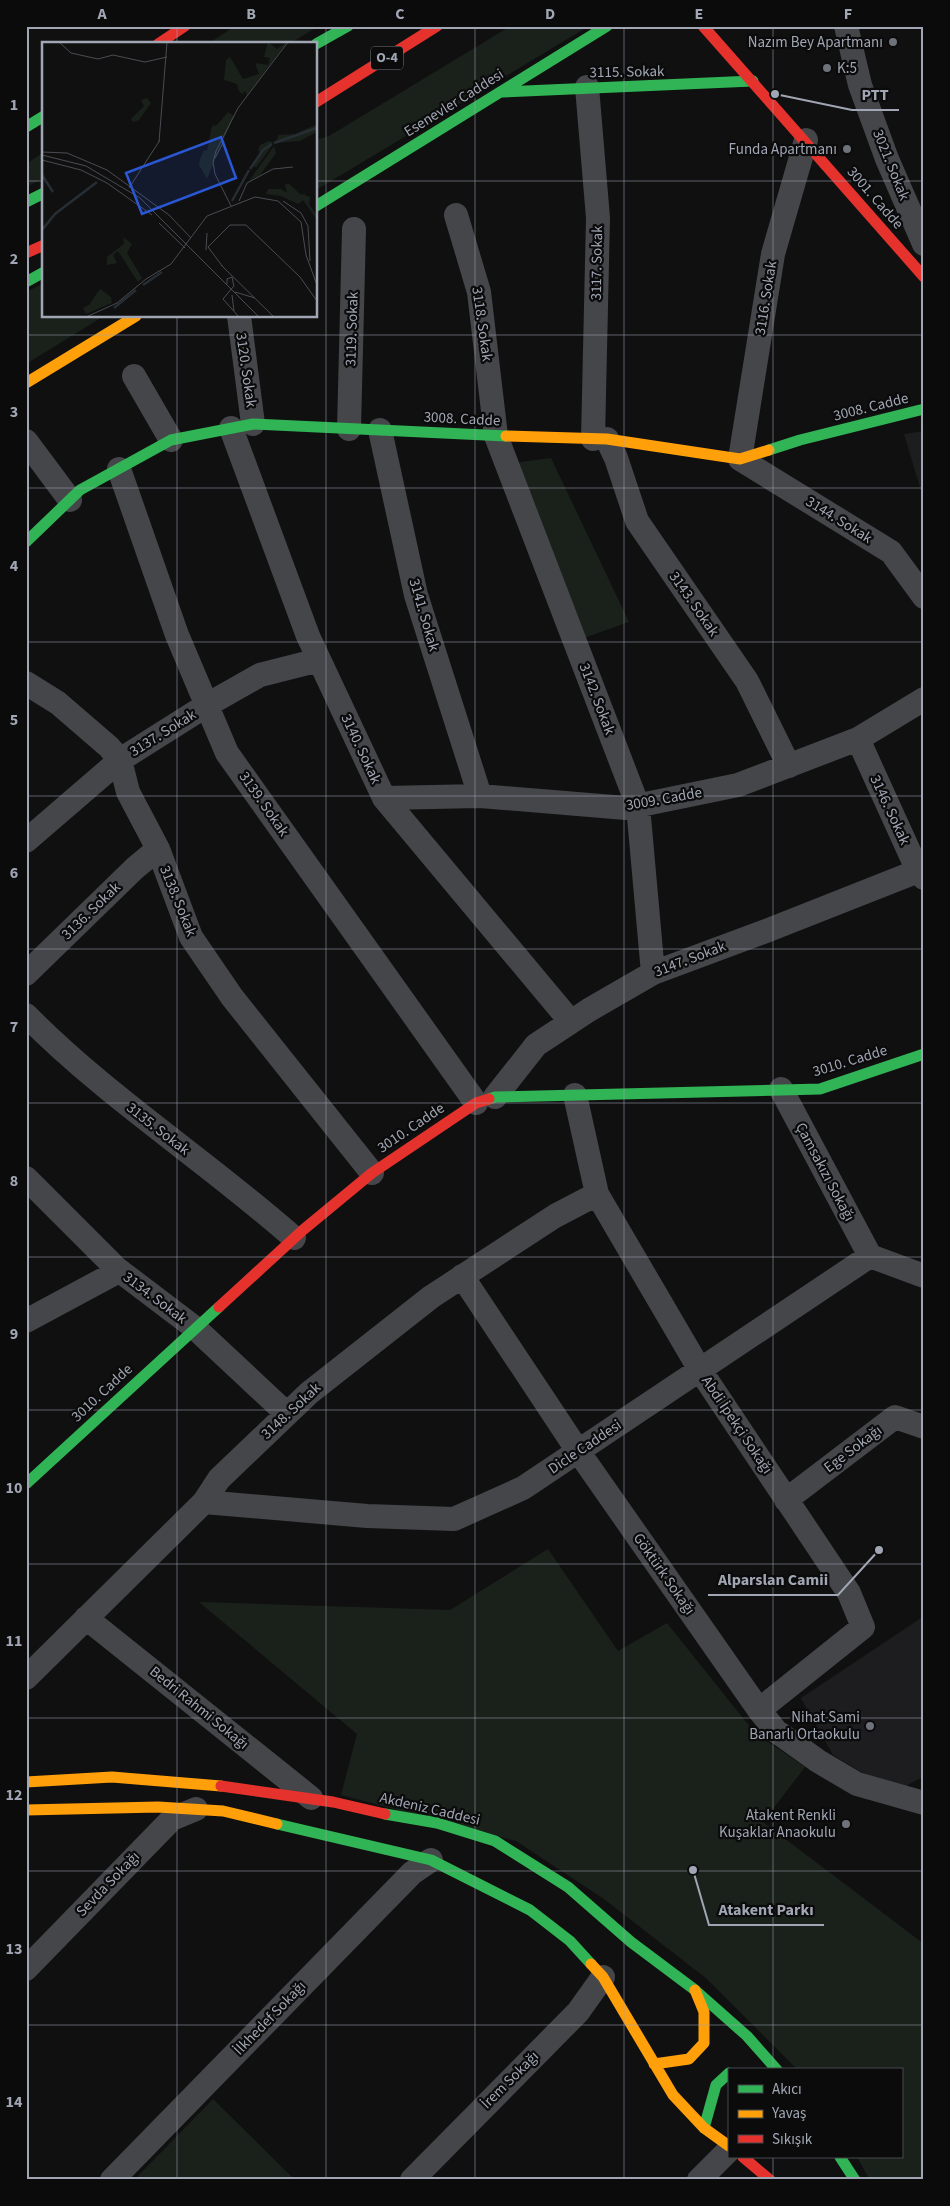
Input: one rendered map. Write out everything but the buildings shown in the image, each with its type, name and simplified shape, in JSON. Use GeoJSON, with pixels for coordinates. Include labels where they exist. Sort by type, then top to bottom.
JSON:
{"type":"FeatureCollection","features":[{"type":"Feature","properties":{"kind":"main road"},"geometry":{"type":"LineString","coordinates":[[161,42],[185,26]]}},
{"type":"Feature","properties":{"kind":"main road"},"geometry":{"type":"LineString","coordinates":[[319,43],[343,26]]}},
{"type":"Feature","properties":{"kind":"main road"},"geometry":{"type":"LineString","coordinates":[[319,43],[348,26]]}},
{"type":"Feature","properties":{"kind":"main road","name":"O-4"},"geometry":{"type":"LineString","coordinates":[[318,103],[437,26]]}},
{"type":"Feature","properties":{"kind":"main road","name":"Esenevler Caddesi"},"geometry":{"type":"LineString","coordinates":[[318,205],[607,26]]}},
{"type":"Feature","properties":{"kind":"main road","name":"3001. Cadde"},"geometry":{"type":"LineString","coordinates":[[703,26],[806,140],[924,277]]}},
{"type":"Feature","properties":{"kind":"main road","name":"3115. Sokak"},"geometry":{"type":"LineString","coordinates":[[500,92],[753,81]]}},
{"type":"Feature","properties":{"kind":"main road"},"geometry":{"type":"LineString","coordinates":[[26,128],[42,117]]}},
{"type":"Feature","properties":{"kind":"main road"},"geometry":{"type":"LineString","coordinates":[[26,202],[42,194]]}},
{"type":"Feature","properties":{"kind":"main road"},"geometry":{"type":"LineString","coordinates":[[26,254],[42,246]]}},
{"type":"Feature","properties":{"kind":"main road"},"geometry":{"type":"LineString","coordinates":[[26,282],[42,273]]}},
{"type":"Feature","properties":{"kind":"main road"},"geometry":{"type":"LineString","coordinates":[[26,382],[133,318]]}},
{"type":"Feature","properties":{"kind":"main road","name":"3008. Cadde"},"geometry":{"type":"LineString","coordinates":[[26,542],[80,490],[172,440],[242,426],[600,439],[740,459],[800,440],[924,409]]}},
{"type":"Feature","properties":{"kind":"main road","name":"3010. Cadde"},"geometry":{"type":"LineString","coordinates":[[26,1484],[294,1238],[372,1173],[485,1100],[575,1095],[820,1089],[924,1054]]}},
{"type":"Feature","properties":{"kind":"main road","name":"Akdeniz Caddesi"},"geometry":{"type":"LineString","coordinates":[[26,1782],[112,1777],[234,1787],[311,1798],[398,1817],[437,1823],[495,1841],[568,1887],[631,1942],[695,1990],[747,2036],[774,2066]]}},
{"type":"Feature","properties":{"kind":"main road"},"geometry":{"type":"LineString","coordinates":[[26,1810],[196,1809],[223,1811],[431,1860],[530,1910],[570,1941],[603,1977],[673,2095],[704,2128],[728,2145]]}},
{"type":"Feature","properties":{"kind":"main road"},"geometry":{"type":"LineString","coordinates":[[654,2064],[689,2059],[704,2043],[704,2012],[695,1990]]}},
{"type":"Feature","properties":{"kind":"main road"},"geometry":{"type":"LineString","coordinates":[[754,2063],[774,2066]]}},
{"type":"Feature","properties":{"kind":"main road"},"geometry":{"type":"LineString","coordinates":[[704,2128],[716,2085],[728,2074]]}},
{"type":"Feature","properties":{"kind":"main road"},"geometry":{"type":"LineString","coordinates":[[744,2158],[770,2180]]}},
{"type":"Feature","properties":{"kind":"main road"},"geometry":{"type":"LineString","coordinates":[[841,2158],[855,2180]]}},
{"type":"Feature","properties":{"kind":"street","name":"3021. Sokak"},"geometry":{"type":"LineString","coordinates":[[850,27],[860,85],[887,159],[924,244]]}},
{"type":"Feature","properties":{"kind":"street","name":"3117. Sokak"},"geometry":{"type":"LineString","coordinates":[[587,87],[598,218],[600,439]]}},
{"type":"Feature","properties":{"kind":"street","name":"3116. Sokak"},"geometry":{"type":"LineString","coordinates":[[740,459],[773,254],[806,140]]}},
{"type":"Feature","properties":{"kind":"street","name":"3118. Sokak"},"geometry":{"type":"LineString","coordinates":[[456,215],[479,292],[496,436]]}},
{"type":"Feature","properties":{"kind":"street","name":"3119. Sokak"},"geometry":{"type":"LineString","coordinates":[[349,429],[354,229]]}},
{"type":"Feature","properties":{"kind":"street","name":"3120. Sokak"},"geometry":{"type":"LineString","coordinates":[[238,318],[242,426]]}},
{"type":"Feature","properties":{"kind":"street"},"geometry":{"type":"LineString","coordinates":[[134,376],[172,440]]}},
{"type":"Feature","properties":{"kind":"street","name":"3140. Sokak"},"geometry":{"type":"LineString","coordinates":[[242,426],[308,636],[384,798],[571,1022]]}},
{"type":"Feature","properties":{"kind":"street","name":"3141. Sokak"},"geometry":{"type":"LineString","coordinates":[[380,430],[416,595],[480,796]]}},
{"type":"Feature","properties":{"kind":"street","name":"3142. Sokak"},"geometry":{"type":"LineString","coordinates":[[496,436],[638,806],[653,973]]}},
{"type":"Feature","properties":{"kind":"street","name":"3143. Sokak"},"geometry":{"type":"LineString","coordinates":[[600,439],[616,458],[637,521],[747,681],[789,766]]}},
{"type":"Feature","properties":{"kind":"street"},"geometry":{"type":"LineString","coordinates":[[26,441],[70,500]]}},
{"type":"Feature","properties":{"kind":"street","name":"3144. Sokak"},"geometry":{"type":"LineString","coordinates":[[740,459],[891,552],[924,597]]}},
{"type":"Feature","properties":{"kind":"street","name":"3139. Sokak"},"geometry":{"type":"LineString","coordinates":[[119,469],[177,635],[228,752],[485,1100]]}},
{"type":"Feature","properties":{"kind":"street","name":"3137. Sokak"},"geometry":{"type":"LineString","coordinates":[[26,841],[120,760],[207,705],[260,675],[319,660]]}},
{"type":"Feature","properties":{"kind":"street","name":"3138. Sokak"},"geometry":{"type":"LineString","coordinates":[[26,683],[58,703],[109,747],[120,760],[128,792],[158,849],[191,937],[232,997],[372,1173]]}},
{"type":"Feature","properties":{"kind":"street","name":"3009. Cadde"},"geometry":{"type":"LineString","coordinates":[[384,798],[480,796],[626,808],[638,806],[738,785],[789,766],[858,739],[924,699]]}},
{"type":"Feature","properties":{"kind":"street","name":"3146. Sokak"},"geometry":{"type":"LineString","coordinates":[[858,739],[921,875]]}},
{"type":"Feature","properties":{"kind":"street","name":"3136. Sokak"},"geometry":{"type":"LineString","coordinates":[[26,974],[135,868],[158,849]]}},
{"type":"Feature","properties":{"kind":"street","name":"3147. Sokak"},"geometry":{"type":"LineString","coordinates":[[485,1100],[536,1045],[653,973],[921,875]]}},
{"type":"Feature","properties":{"kind":"street","name":"3135. Sokak"},"geometry":{"type":"LineString","coordinates":[[26,1015],[128,1107],[264,1211],[294,1238]]}},
{"type":"Feature","properties":{"kind":"street","name":"Çamsakızı Sokağı"},"geometry":{"type":"LineString","coordinates":[[780,1089],[870,1256]]}},
{"type":"Feature","properties":{"kind":"street","name":"Abdi İpekçi Sokağı"},"geometry":{"type":"LineString","coordinates":[[575,1095],[597,1194],[700,1370],[849,1593],[863,1627],[759,1710]]}},
{"type":"Feature","properties":{"kind":"street","name":"3134. Sokak"},"geometry":{"type":"LineString","coordinates":[[26,1178],[119,1271],[195,1328],[287,1414]]}},
{"type":"Feature","properties":{"kind":"street","name":"3148. Sokak"},"geometry":{"type":"LineString","coordinates":[[26,1678],[204,1502],[219,1480],[310,1393],[431,1297],[555,1216],[597,1194]]}},
{"type":"Feature","properties":{"kind":"street"},"geometry":{"type":"LineString","coordinates":[[870,1256],[924,1276]]}},
{"type":"Feature","properties":{"kind":"street","name":"Dicle Caddesi"},"geometry":{"type":"LineString","coordinates":[[204,1502],[367,1516],[454,1519],[523,1488],[870,1256]]}},
{"type":"Feature","properties":{"kind":"street"},"geometry":{"type":"LineString","coordinates":[[26,1320],[119,1271]]}},
{"type":"Feature","properties":{"kind":"street","name":"Göktürk Sokağı"},"geometry":{"type":"LineString","coordinates":[[462,1276],[578,1451],[759,1710],[776,1731],[818,1762],[857,1784],[924,1803]]}},
{"type":"Feature","properties":{"kind":"street","name":"Ege Sokağı"},"geometry":{"type":"LineString","coordinates":[[786,1500],[895,1417],[924,1427]]}},
{"type":"Feature","properties":{"kind":"street","name":"Bedri Rahmi Sokağı"},"geometry":{"type":"LineString","coordinates":[[86,1618],[311,1798]]}},
{"type":"Feature","properties":{"kind":"street"},"geometry":{"type":"LineString","coordinates":[[899,1797],[924,1787]]}},
{"type":"Feature","properties":{"kind":"street","name":"Sevda Sokağı"},"geometry":{"type":"LineString","coordinates":[[26,1969],[172,1819],[196,1809]]}},
{"type":"Feature","properties":{"kind":"street","name":"İlkhedef Sokağı"},"geometry":{"type":"LineString","coordinates":[[112,2180],[412,1874],[431,1860]]}},
{"type":"Feature","properties":{"kind":"street","name":"İrem Sokağı"},"geometry":{"type":"LineString","coordinates":[[412,2180],[578,2012],[603,1977]]}},
{"type":"Feature","properties":{"kind":"street"},"geometry":{"type":"LineString","coordinates":[[699,2180],[728,2151]]}},
{"type":"Feature","properties":{"kind":"shaded area"},"geometry":{"type":"Polygon","coordinates":[[[235,26],[319,26],[292,42],[211,42],[235,26]]]}},
{"type":"Feature","properties":{"kind":"shaded area"},"geometry":{"type":"Polygon","coordinates":[[[511,26],[589,26],[318,189],[318,139],[329,136],[511,26]]]}},
{"type":"Feature","properties":{"kind":"shaded area"},"geometry":{"type":"Polygon","coordinates":[[[42,153],[42,179],[26,187],[26,164],[42,153]]]}},
{"type":"Feature","properties":{"kind":"shaded area"},"geometry":{"type":"Polygon","coordinates":[[[42,284],[42,318],[101,318],[26,364],[26,292],[42,284]]]}},
{"type":"Feature","properties":{"kind":"shaded area"},"geometry":{"type":"Polygon","coordinates":[[[924,431],[924,501],[904,434],[924,431]]]}},
{"type":"Feature","properties":{"kind":"shaded area"},"geometry":{"type":"Polygon","coordinates":[[[551,458],[629,622],[578,640],[498,465],[551,458]]]}},
{"type":"Feature","properties":{"kind":"shaded area"},"geometry":{"type":"Polygon","coordinates":[[[548,1549],[618,1651],[667,1623],[755,1733],[805,1767],[763,1822],[924,1944],[924,2180],[870,2180],[858,2158],[902,2158],[902,2068],[796,2068],[707,1979],[604,1899],[516,1841],[341,1795],[357,1734],[199,1602],[450,1610],[548,1549]]]}},
{"type":"Feature","properties":{"kind":"shaded area","name":"Nihat Sami Banarlı Ortaokulu"},"geometry":{"type":"Polygon","coordinates":[[[924,1616],[924,1776],[895,1792],[833,1755],[801,1698],[924,1616]]]}},
{"type":"Feature","properties":{"kind":"shaded area"},"geometry":{"type":"Polygon","coordinates":[[[213,2099],[295,2180],[134,2180],[213,2099]]]}},
{"type":"Feature","properties":{"kind":"traffic: fast"},"geometry":{"type":"LineString","coordinates":[[318,43],[348,26]]}},
{"type":"Feature","properties":{"kind":"traffic: fast"},"geometry":{"type":"LineString","coordinates":[[318,205],[607,26]]}},
{"type":"Feature","properties":{"kind":"traffic: fast"},"geometry":{"type":"LineString","coordinates":[[503,92],[753,81]]}},
{"type":"Feature","properties":{"kind":"traffic: fast"},"geometry":{"type":"LineString","coordinates":[[26,127],[42,117]]}},
{"type":"Feature","properties":{"kind":"traffic: fast"},"geometry":{"type":"LineString","coordinates":[[26,202],[42,194]]}},
{"type":"Feature","properties":{"kind":"traffic: fast"},"geometry":{"type":"LineString","coordinates":[[26,282],[42,273]]}},
{"type":"Feature","properties":{"kind":"traffic: fast"},"geometry":{"type":"LineString","coordinates":[[769,450],[800,440],[924,409]]}},
{"type":"Feature","properties":{"kind":"traffic: fast"},"geometry":{"type":"LineString","coordinates":[[26,542],[80,490],[171,440],[253,424],[506,436]]}},
{"type":"Feature","properties":{"kind":"traffic: fast"},"geometry":{"type":"LineString","coordinates":[[489,1099],[495,1097],[820,1089],[924,1054]]}},
{"type":"Feature","properties":{"kind":"traffic: fast"},"geometry":{"type":"LineString","coordinates":[[26,1484],[219,1307]]}},
{"type":"Feature","properties":{"kind":"traffic: fast"},"geometry":{"type":"LineString","coordinates":[[385,1814],[437,1823],[495,1841],[568,1887],[631,1942],[695,1990],[747,2036],[775,2068]]}},
{"type":"Feature","properties":{"kind":"traffic: fast"},"geometry":{"type":"LineString","coordinates":[[277,1824],[431,1860],[530,1910],[570,1941],[591,1964]]}},
{"type":"Feature","properties":{"kind":"traffic: fast"},"geometry":{"type":"LineString","coordinates":[[704,2128],[716,2085],[728,2074]]}},
{"type":"Feature","properties":{"kind":"traffic: fast"},"geometry":{"type":"LineString","coordinates":[[841,2158],[855,2180]]}},
{"type":"Feature","properties":{"kind":"traffic: slow"},"geometry":{"type":"LineString","coordinates":[[26,383],[133,318]]}},
{"type":"Feature","properties":{"kind":"traffic: slow"},"geometry":{"type":"LineString","coordinates":[[506,436],[607,439],[740,459],[769,450]]}},
{"type":"Feature","properties":{"kind":"traffic: slow"},"geometry":{"type":"LineString","coordinates":[[26,1782],[112,1777],[221,1786]]}},
{"type":"Feature","properties":{"kind":"traffic: slow"},"geometry":{"type":"LineString","coordinates":[[26,1810],[158,1807],[223,1811],[277,1824]]}},
{"type":"Feature","properties":{"kind":"traffic: slow"},"geometry":{"type":"LineString","coordinates":[[591,1964],[603,1977],[673,2095],[704,2128],[728,2145]]}},
{"type":"Feature","properties":{"kind":"traffic: slow"},"geometry":{"type":"LineString","coordinates":[[654,2064],[689,2059],[704,2043],[704,2012],[695,1990]]}},
{"type":"Feature","properties":{"kind":"traffic: jam"},"geometry":{"type":"LineString","coordinates":[[161,42],[185,26]]}},
{"type":"Feature","properties":{"kind":"traffic: jam"},"geometry":{"type":"LineString","coordinates":[[318,101],[437,26]]}},
{"type":"Feature","properties":{"kind":"traffic: jam"},"geometry":{"type":"LineString","coordinates":[[703,26],[924,277]]}},
{"type":"Feature","properties":{"kind":"traffic: jam"},"geometry":{"type":"LineString","coordinates":[[26,253],[42,246]]}},
{"type":"Feature","properties":{"kind":"traffic: jam"},"geometry":{"type":"LineString","coordinates":[[219,1307],[303,1230],[372,1173],[476,1103],[489,1099]]}},
{"type":"Feature","properties":{"kind":"traffic: jam"},"geometry":{"type":"LineString","coordinates":[[221,1786],[333,1802],[385,1814]]}},
{"type":"Feature","properties":{"kind":"traffic: jam"},"geometry":{"type":"LineString","coordinates":[[744,2158],[770,2180]]}},
{"type":"Feature","properties":{"kind":"place","name":"Nazım Bey Apartmanı"},"geometry":{"type":"Point","coordinates":[893,42]}},
{"type":"Feature","properties":{"kind":"place","name":"K:5"},"geometry":{"type":"Point","coordinates":[827,68]}},
{"type":"Feature","properties":{"kind":"place","name":"PTT"},"geometry":{"type":"Point","coordinates":[775,94]}},
{"type":"Feature","properties":{"kind":"place","name":"Funda Apartmanı"},"geometry":{"type":"Point","coordinates":[847,149]}},
{"type":"Feature","properties":{"kind":"place","name":"Alparslan Camii"},"geometry":{"type":"Point","coordinates":[879,1550]}},
{"type":"Feature","properties":{"kind":"place","name":"Nihat Sami Banarlı Ortaokulu"},"geometry":{"type":"Point","coordinates":[870,1726]}},
{"type":"Feature","properties":{"kind":"place","name":"Atakent Renkli Kuşaklar Anaokulu"},"geometry":{"type":"Point","coordinates":[846,1824]}},
{"type":"Feature","properties":{"kind":"place","name":"Atakent Parkı"},"geometry":{"type":"Point","coordinates":[693,1870]}}]}
